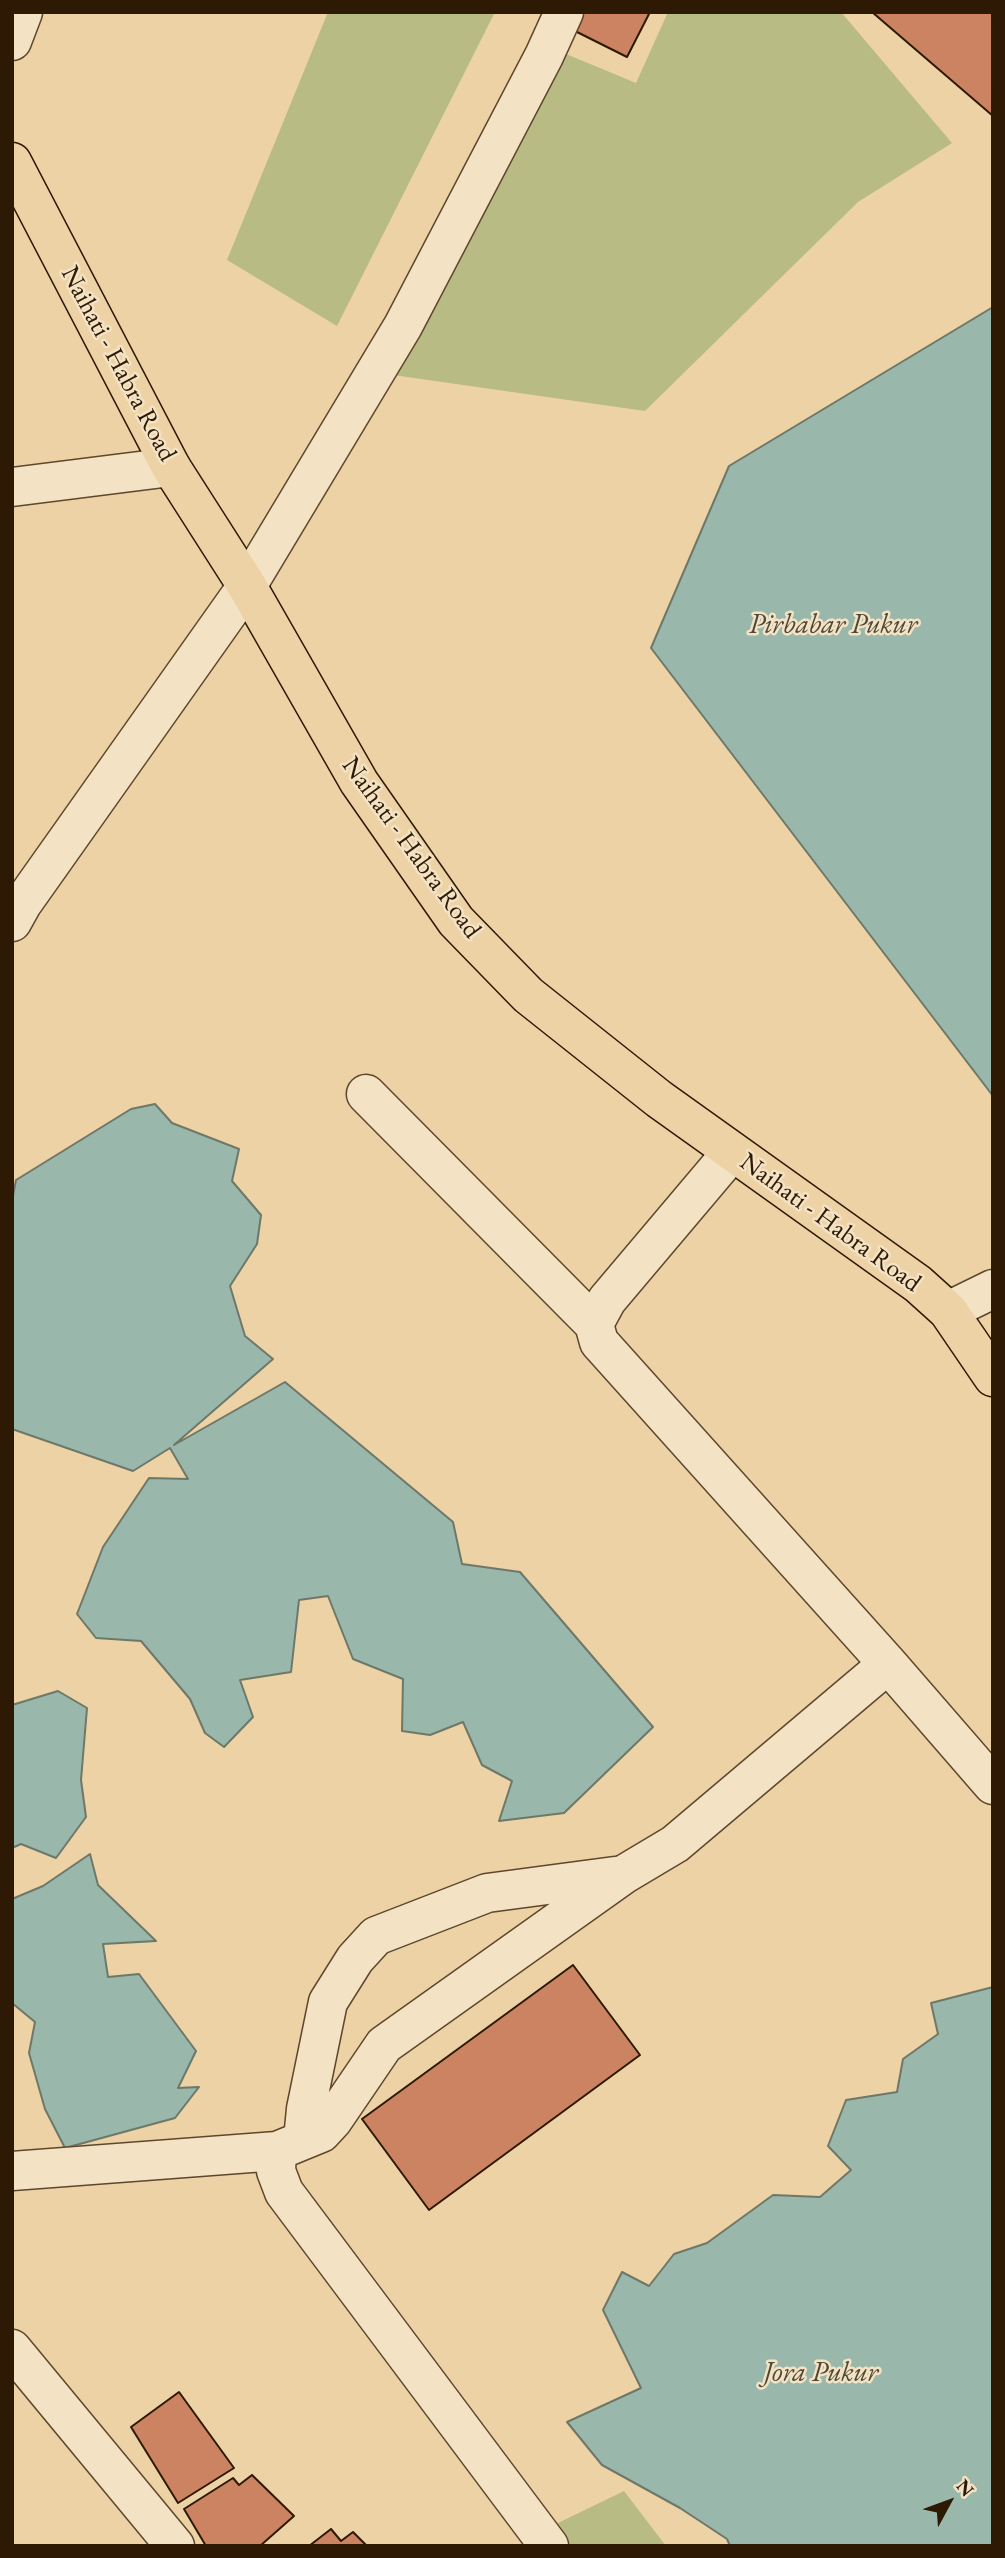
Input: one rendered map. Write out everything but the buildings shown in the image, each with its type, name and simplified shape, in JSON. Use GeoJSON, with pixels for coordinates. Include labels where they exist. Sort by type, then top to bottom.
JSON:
{"type":"FeatureCollection","features":[{"type":"Feature","properties":{"kind":"main road","name":"Naihati - Habra Road"},"geometry":{"type":"LineString","coordinates":[[12,162],[171,467],[247,586],[359,782],[456,921],[528,995],[659,1099],[918,1284],[947,1311],[993,1377]]}},
{"type":"Feature","properties":{"kind":"street"},"geometry":{"type":"LineString","coordinates":[[12,41],[23,12]]}},
{"type":"Feature","properties":{"kind":"street"},"geometry":{"type":"LineString","coordinates":[[12,922],[22,904],[247,586],[403,326],[544,56],[564,12]]}},
{"type":"Feature","properties":{"kind":"street"},"geometry":{"type":"LineString","coordinates":[[12,487],[171,467]]}},
{"type":"Feature","properties":{"kind":"street"},"geometry":{"type":"LineString","coordinates":[[366,1094],[594,1324],[599,1342],[993,1785]]}},
{"type":"Feature","properties":{"kind":"street"},"geometry":{"type":"LineString","coordinates":[[594,1324],[607,1300],[732,1152]]}},
{"type":"Feature","properties":{"kind":"street"},"geometry":{"type":"LineString","coordinates":[[947,1311],[993,1289]]}},
{"type":"Feature","properties":{"kind":"street"},"geometry":{"type":"LineString","coordinates":[[12,2171],[290,2145],[321,2133],[333,2120],[384,2045],[623,1875],[675,1844],[888,1664]]}},
{"type":"Feature","properties":{"kind":"street"},"geometry":{"type":"LineString","coordinates":[[549,2546],[284,2192],[276,2171],[306,2109],[328,2002],[355,1959],[376,1936],[487,1894],[623,1875]]}},
{"type":"Feature","properties":{"kind":"street"},"geometry":{"type":"LineString","coordinates":[[13,2353],[175,2546]]}},
{"type":"Feature","properties":{"kind":"green space"},"geometry":{"type":"Polygon","coordinates":[[[328,12],[495,12],[337,326],[227,260],[328,12]]]}},
{"type":"Feature","properties":{"kind":"green space"},"geometry":{"type":"Polygon","coordinates":[[[668,12],[841,12],[952,143],[858,202],[645,411],[379,373],[554,49],[636,83],[668,12]]]}},
{"type":"Feature","properties":{"kind":"green space"},"geometry":{"type":"Polygon","coordinates":[[[624,2491],[666,2546],[571,2546],[556,2524],[624,2491]]]}},
{"type":"Feature","properties":{"kind":"water","name":"Pirbabar Pukur"},"geometry":{"type":"Polygon","coordinates":[[[993,307],[993,1096],[651,648],[729,466],[993,307]]]}},
{"type":"Feature","properties":{"kind":"water"},"geometry":{"type":"Polygon","coordinates":[[[155,1104],[172,1123],[239,1149],[232,1181],[261,1215],[257,1244],[230,1286],[245,1336],[273,1359],[174,1445],[285,1382],[453,1522],[462,1564],[520,1572],[653,1727],[564,1813],[499,1821],[512,1781],[482,1765],[463,1722],[430,1735],[402,1731],[403,1679],[353,1659],[328,1596],[299,1600],[291,1672],[240,1680],[253,1717],[224,1747],[205,1733],[190,1699],[141,1641],[96,1638],[77,1614],[103,1547],[149,1478],[188,1479],[170,1448],[133,1471],[12,1429],[12,1201],[16,1180],[131,1109],[155,1104]]]}},
{"type":"Feature","properties":{"kind":"water"},"geometry":{"type":"Polygon","coordinates":[[[58,1691],[87,1708],[81,1780],[86,1817],[56,1858],[21,1844],[12,1848],[12,1705],[58,1691]]]}},
{"type":"Feature","properties":{"kind":"water"},"geometry":{"type":"Polygon","coordinates":[[[90,1854],[98,1885],[156,1941],[103,1944],[108,1977],[139,1974],[196,2051],[178,2088],[199,2087],[175,2118],[65,2148],[45,2109],[29,2053],[35,2022],[12,2003],[12,1899],[43,1886],[90,1854]]]}},
{"type":"Feature","properties":{"kind":"water","name":"Jora Pukur"},"geometry":{"type":"Polygon","coordinates":[[[993,1987],[993,2546],[730,2546],[727,2539],[680,2508],[602,2465],[567,2422],[641,2388],[603,2310],[622,2272],[649,2286],[674,2254],[707,2243],[773,2195],[820,2197],[851,2170],[828,2146],[846,2100],[897,2092],[903,2059],[938,2034],[931,2003],[993,1987]]]}}]}
